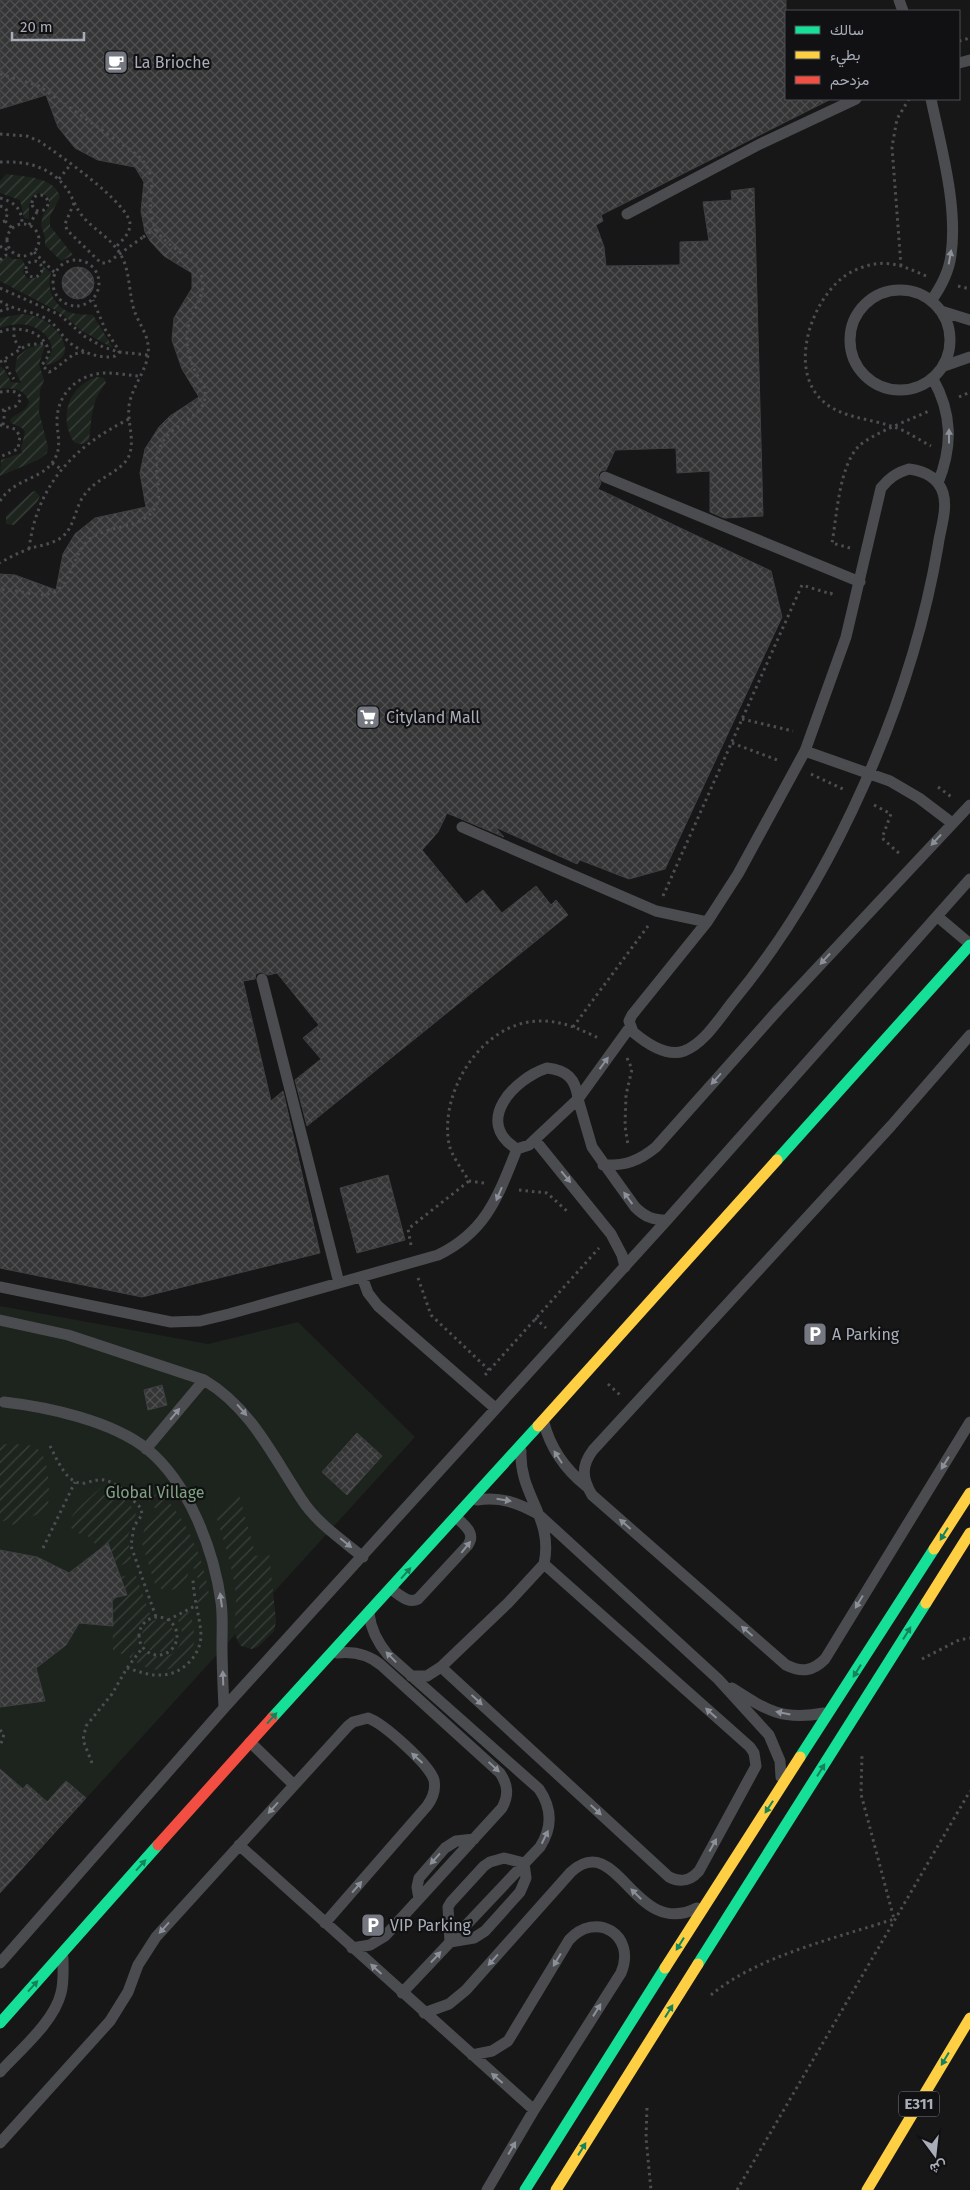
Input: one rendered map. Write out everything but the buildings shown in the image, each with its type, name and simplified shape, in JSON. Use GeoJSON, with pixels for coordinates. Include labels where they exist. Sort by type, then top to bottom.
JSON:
{"type":"FeatureCollection","features":[{"type":"Feature","properties":{"kind":"main road"},"geometry":{"type":"LineString","coordinates":[[0,2023],[250,1742],[391,1589],[970,945]]}},
{"type":"Feature","properties":{"kind":"main road"},"geometry":{"type":"LineString","coordinates":[[525,2190],[709,1899],[831,1712],[970,1493]]}},
{"type":"Feature","properties":{"kind":"main road"},"geometry":{"type":"LineString","coordinates":[[556,2190],[970,1533]]}},
{"type":"Feature","properties":{"kind":"main road","name":"E311"},"geometry":{"type":"LineString","coordinates":[[867,2190],[970,2018]]}},
{"type":"Feature","properties":{"kind":"lane"},"geometry":{"type":"LineString","coordinates":[[627,214],[760,144],[854,100]]}},
{"type":"Feature","properties":{"kind":"lane"},"geometry":{"type":"LineString","coordinates":[[931,100],[950,196],[952,240],[951,256],[943,282],[932,301]]}},
{"type":"Feature","properties":{"kind":"lane"},"geometry":{"type":"LineString","coordinates":[[899,290],[916,292],[932,301],[941,311],[948,324],[950,338],[949,353],[944,366],[933,379],[918,388],[900,391],[883,388],[867,380],[856,366],[850,350],[850,332],[855,316],[866,302],[881,293],[899,290]]}},
{"type":"Feature","properties":{"kind":"lane"},"geometry":{"type":"LineString","coordinates":[[941,311],[970,320]]}},
{"type":"Feature","properties":{"kind":"lane"},"geometry":{"type":"LineString","coordinates":[[944,366],[970,357]]}},
{"type":"Feature","properties":{"kind":"lane"},"geometry":{"type":"LineString","coordinates":[[933,379],[944,403],[950,438],[948,455],[938,483]]}},
{"type":"Feature","properties":{"kind":"lane"},"geometry":{"type":"LineString","coordinates":[[630,1027],[638,1036],[655,1047],[671,1052],[684,1051],[697,1044],[774,949],[831,851],[858,796],[897,700],[918,634],[934,566],[944,505],[943,494],[938,483],[931,476],[920,470],[898,472],[888,479],[881,488],[843,647],[805,751],[738,874],[707,922],[632,1015],[630,1027],[578,1099],[535,1140],[525,1147],[517,1149],[509,1144],[502,1136],[498,1126],[499,1113],[504,1100],[523,1079],[547,1068],[555,1069],[570,1077],[575,1083],[578,1099],[587,1137],[603,1165],[644,1216],[655,1220],[668,1220]]}},
{"type":"Feature","properties":{"kind":"lane"},"geometry":{"type":"LineString","coordinates":[[605,476],[860,582]]}},
{"type":"Feature","properties":{"kind":"lane"},"geometry":{"type":"LineString","coordinates":[[805,751],[868,772],[905,788],[952,823]]}},
{"type":"Feature","properties":{"kind":"lane"},"geometry":{"type":"LineString","coordinates":[[603,1165],[632,1162],[656,1147],[785,1003],[970,805]]}},
{"type":"Feature","properties":{"kind":"lane"},"geometry":{"type":"LineString","coordinates":[[462,827],[656,911],[707,922]]}},
{"type":"Feature","properties":{"kind":"lane"},"geometry":{"type":"LineString","coordinates":[[0,1962],[224,1708],[668,1220],[970,879]]}},
{"type":"Feature","properties":{"kind":"lane"},"geometry":{"type":"LineString","coordinates":[[938,917],[970,945]]}},
{"type":"Feature","properties":{"kind":"lane"},"geometry":{"type":"LineString","coordinates":[[262,979],[339,1283]]}},
{"type":"Feature","properties":{"kind":"lane"},"geometry":{"type":"LineString","coordinates":[[586,1486],[584,1467],[587,1458],[593,1450],[891,1126],[970,1036]]}},
{"type":"Feature","properties":{"kind":"lane"},"geometry":{"type":"LineString","coordinates":[[535,1140],[611,1234],[622,1255],[624,1267]]}},
{"type":"Feature","properties":{"kind":"lane"},"geometry":{"type":"LineString","coordinates":[[0,1287],[172,1322],[200,1321],[228,1314],[438,1255],[476,1229],[494,1204],[517,1149]]}},
{"type":"Feature","properties":{"kind":"lane"},"geometry":{"type":"LineString","coordinates":[[362,1277],[368,1293],[378,1306],[496,1408]]}},
{"type":"Feature","properties":{"kind":"lane"},"geometry":{"type":"LineString","coordinates":[[0,1320],[68,1335],[204,1380],[219,1389],[246,1414],[313,1514],[363,1557]]}},
{"type":"Feature","properties":{"kind":"lane"},"geometry":{"type":"LineString","coordinates":[[146,1449],[204,1380]]}},
{"type":"Feature","properties":{"kind":"lane"},"geometry":{"type":"LineString","coordinates":[[4,1402],[54,1410],[102,1426],[146,1449],[176,1483],[190,1504],[201,1526],[214,1564],[222,1604],[224,1708]]}},
{"type":"Feature","properties":{"kind":"lane"},"geometry":{"type":"LineString","coordinates":[[543,1419],[554,1450],[573,1476],[586,1486],[592,1495],[786,1665],[796,1670],[807,1671],[818,1666],[825,1659],[970,1422]]}},
{"type":"Feature","properties":{"kind":"lane"},"geometry":{"type":"LineString","coordinates":[[411,1676],[427,1676],[441,1667],[489,1622],[544,1564],[546,1533],[522,1473],[521,1445]]}},
{"type":"Feature","properties":{"kind":"lane"},"geometry":{"type":"LineString","coordinates":[[468,1503],[479,1500],[503,1499],[514,1502],[538,1514],[718,1678],[769,1735],[780,1761],[781,1789]]}},
{"type":"Feature","properties":{"kind":"lane"},"geometry":{"type":"LineString","coordinates":[[391,1589],[407,1600],[418,1599],[468,1545],[471,1540],[470,1531],[456,1517]]}},
{"type":"Feature","properties":{"kind":"lane"},"geometry":{"type":"LineString","coordinates":[[441,1667],[669,1877],[682,1881],[694,1876],[754,1773],[756,1766],[754,1753],[544,1564]]}},
{"type":"Feature","properties":{"kind":"lane"},"geometry":{"type":"LineString","coordinates":[[369,1613],[370,1626],[381,1646],[411,1676],[539,1788],[549,1807],[549,1828],[540,1847],[402,1993]]}},
{"type":"Feature","properties":{"kind":"lane"},"geometry":{"type":"LineString","coordinates":[[330,1654],[358,1653],[374,1659],[500,1773],[507,1786],[506,1802],[502,1808],[386,1936],[370,1945],[352,1948]]}},
{"type":"Feature","properties":{"kind":"lane"},"geometry":{"type":"LineString","coordinates":[[718,1678],[765,1709],[799,1716],[831,1712]]}},
{"type":"Feature","properties":{"kind":"lane"},"geometry":{"type":"LineString","coordinates":[[0,2143],[101,2034],[119,2008],[128,1992],[138,1964],[156,1937],[348,1726],[353,1722],[368,1718],[381,1726],[426,1767],[434,1782],[432,1799],[325,1924]]}},
{"type":"Feature","properties":{"kind":"lane"},"geometry":{"type":"LineString","coordinates":[[250,1742],[294,1785]]}},
{"type":"Feature","properties":{"kind":"lane"},"geometry":{"type":"LineString","coordinates":[[239,1845],[534,2110]]}},
{"type":"Feature","properties":{"kind":"lane"},"geometry":{"type":"LineString","coordinates":[[450,1942],[447,1913],[450,1902],[490,1862],[504,1858],[524,1863]]}},
{"type":"Feature","properties":{"kind":"lane"},"geometry":{"type":"LineString","coordinates":[[450,1942],[474,1938],[485,1931],[520,1892],[526,1878],[524,1863]]}},
{"type":"Feature","properties":{"kind":"lane"},"geometry":{"type":"LineString","coordinates":[[424,2013],[449,2004],[466,1990],[571,1872],[582,1864],[603,1863],[648,1906],[668,1914],[690,1911],[709,1899]]}},
{"type":"Feature","properties":{"kind":"lane"},"geometry":{"type":"LineString","coordinates":[[472,2055],[492,2051],[508,2041],[569,1940],[576,1933],[596,1926],[616,1934],[626,1953],[621,1973],[534,2110],[487,2190]]}},
{"type":"Feature","properties":{"kind":"lane"},"geometry":{"type":"LineString","coordinates":[[0,2072],[46,2022],[56,2006],[63,1978],[62,1953]]}},
{"type":"Feature","properties":{"kind":"path"},"geometry":{"type":"LineString","coordinates":[[0,74],[39,86],[143,160],[152,175],[150,208],[156,229],[167,244],[194,261],[200,270],[203,280],[200,298],[189,319],[187,334],[191,361],[204,384],[206,392],[202,408],[172,430],[163,441],[155,465],[158,498],[150,514],[143,519],[111,529],[91,539],[76,555],[66,582],[53,593],[38,595],[17,590],[0,590]]}},
{"type":"Feature","properties":{"kind":"path"},"geometry":{"type":"LineString","coordinates":[[901,266],[892,147],[897,119],[908,100]]}},
{"type":"Feature","properties":{"kind":"path"},"geometry":{"type":"LineString","coordinates":[[0,134],[27,136],[39,141],[100,186],[126,211],[130,223],[129,233],[116,247]]}},
{"type":"Feature","properties":{"kind":"path"},"geometry":{"type":"LineString","coordinates":[[0,162],[21,161],[35,164],[59,179],[90,224],[116,247],[127,271],[132,302],[146,336],[148,354],[146,366],[133,390],[129,419],[132,442],[127,460],[120,468],[101,478],[84,494],[68,532],[62,537],[51,543],[29,549],[0,563]]}},
{"type":"Feature","properties":{"kind":"path"},"geometry":{"type":"LineString","coordinates":[[59,179],[71,164]]}},
{"type":"Feature","properties":{"kind":"path"},"geometry":{"type":"LineString","coordinates":[[28,225],[37,212],[42,212],[47,208],[47,198],[42,195],[32,198],[31,204],[37,212]]}},
{"type":"Feature","properties":{"kind":"path"},"geometry":{"type":"LineString","coordinates":[[0,198],[16,205],[22,217],[22,224]]}},
{"type":"Feature","properties":{"kind":"path"},"geometry":{"type":"LineString","coordinates":[[74,203],[66,221],[67,230],[101,263],[114,258],[156,229]]}},
{"type":"Feature","properties":{"kind":"path"},"geometry":{"type":"LineString","coordinates":[[0,206],[8,212],[5,220],[0,222]]}},
{"type":"Feature","properties":{"kind":"path"},"geometry":{"type":"LineString","coordinates":[[5,220],[12,228]]}},
{"type":"Feature","properties":{"kind":"path"},"geometry":{"type":"LineString","coordinates":[[22,224],[28,225],[34,228],[39,240],[34,252],[27,255],[13,253],[9,247],[7,237],[12,228],[22,224]]}},
{"type":"Feature","properties":{"kind":"path"},"geometry":{"type":"LineString","coordinates":[[0,246],[5,250],[6,255],[0,260]]}},
{"type":"Feature","properties":{"kind":"path"},"geometry":{"type":"LineString","coordinates":[[5,250],[9,247]]}},
{"type":"Feature","properties":{"kind":"path"},"geometry":{"type":"LineString","coordinates":[[34,252],[55,273]]}},
{"type":"Feature","properties":{"kind":"path"},"geometry":{"type":"LineString","coordinates":[[27,255],[31,261],[39,263],[41,267],[41,271],[34,276],[30,276],[26,268],[31,261]]}},
{"type":"Feature","properties":{"kind":"path"},"geometry":{"type":"LineString","coordinates":[[77,259],[94,266],[100,283],[98,292],[93,300],[76,306],[67,304],[59,299],[54,291],[52,282],[60,266],[68,260],[77,259]]}},
{"type":"Feature","properties":{"kind":"path"},"geometry":{"type":"LineString","coordinates":[[948,455],[895,427],[841,412],[825,404],[812,388],[808,379],[806,351],[813,321],[818,309],[833,287],[842,278],[864,267],[876,264],[901,266],[943,282],[970,289]]}},
{"type":"Feature","properties":{"kind":"path"},"geometry":{"type":"LineString","coordinates":[[0,288],[49,309],[73,325],[84,336],[103,347],[119,352],[148,354]]}},
{"type":"Feature","properties":{"kind":"path"},"geometry":{"type":"LineString","coordinates":[[93,300],[105,329],[119,352]]}},
{"type":"Feature","properties":{"kind":"path"},"geometry":{"type":"LineString","coordinates":[[0,301],[12,308],[44,317],[56,326],[74,346],[88,352],[110,357],[119,352]]}},
{"type":"Feature","properties":{"kind":"path"},"geometry":{"type":"LineString","coordinates":[[0,311],[12,308]]}},
{"type":"Feature","properties":{"kind":"path"},"geometry":{"type":"LineString","coordinates":[[0,332],[14,328],[42,337],[47,343],[49,354],[42,365],[48,372],[74,354],[88,352]]}},
{"type":"Feature","properties":{"kind":"path"},"geometry":{"type":"LineString","coordinates":[[14,328],[14,339],[20,348]]}},
{"type":"Feature","properties":{"kind":"path"},"geometry":{"type":"LineString","coordinates":[[0,362],[20,348],[37,342],[47,343]]}},
{"type":"Feature","properties":{"kind":"path"},"geometry":{"type":"LineString","coordinates":[[5,360],[8,370],[14,379]]}},
{"type":"Feature","properties":{"kind":"path"},"geometry":{"type":"LineString","coordinates":[[0,501],[18,483],[46,470],[52,463],[60,446],[57,422],[59,404],[75,384],[94,375],[104,373],[139,376]]}},
{"type":"Feature","properties":{"kind":"path"},"geometry":{"type":"LineString","coordinates":[[0,392],[16,392],[20,394],[20,404],[0,411]]}},
{"type":"Feature","properties":{"kind":"path"},"geometry":{"type":"LineString","coordinates":[[573,1027],[645,930],[656,911],[802,585],[831,594],[850,548],[832,543],[846,468],[851,456],[871,438],[970,392]]}},
{"type":"Feature","properties":{"kind":"path"},"geometry":{"type":"LineString","coordinates":[[0,457],[18,449],[20,436],[15,429],[2,425],[5,410]]}},
{"type":"Feature","properties":{"kind":"path"},"geometry":{"type":"LineString","coordinates":[[29,549],[35,517],[41,502],[61,469],[90,442],[129,419]]}},
{"type":"Feature","properties":{"kind":"path"},"geometry":{"type":"LineString","coordinates":[[52,463],[61,469]]}},
{"type":"Feature","properties":{"kind":"path"},"geometry":{"type":"LineString","coordinates":[[0,559],[6,559]]}},
{"type":"Feature","properties":{"kind":"path"},"geometry":{"type":"LineString","coordinates":[[732,743],[797,767],[892,814],[882,838],[913,865]]}},
{"type":"Feature","properties":{"kind":"path"},"geometry":{"type":"LineString","coordinates":[[473,1389],[611,1234]]}},
{"type":"Feature","properties":{"kind":"path"},"geometry":{"type":"LineString","coordinates":[[50,1446],[66,1474],[75,1482],[82,1483],[102,1479],[109,1481],[116,1484],[141,1508],[142,1515],[134,1526],[131,1546],[156,1617]]}},
{"type":"Feature","properties":{"kind":"path"},"geometry":{"type":"LineString","coordinates":[[43,1548],[75,1482]]}},
{"type":"Feature","properties":{"kind":"path"},"geometry":{"type":"LineString","coordinates":[[126,1668],[160,1676],[178,1671],[193,1658],[201,1637],[192,1577]]}},
{"type":"Feature","properties":{"kind":"path"},"geometry":{"type":"LineString","coordinates":[[168,1620],[195,1606]]}},
{"type":"Feature","properties":{"kind":"path"},"geometry":{"type":"LineString","coordinates":[[156,1617],[168,1620],[177,1631],[175,1646],[170,1651],[155,1655],[142,1648],[139,1640],[142,1625],[156,1617]]}},
{"type":"Feature","properties":{"kind":"path"},"geometry":{"type":"LineString","coordinates":[[915,1662],[959,1640],[970,1638]]}},
{"type":"Feature","properties":{"kind":"path"},"geometry":{"type":"LineString","coordinates":[[92,1762],[82,1740],[86,1726],[112,1694],[126,1668],[142,1648]]}},
{"type":"Feature","properties":{"kind":"path"},"geometry":{"type":"LineString","coordinates":[[0,1730],[4,1734],[0,1747]]}},
{"type":"Feature","properties":{"kind":"path"},"geometry":{"type":"LineString","coordinates":[[862,1744],[861,1794],[894,1919]]}},
{"type":"Feature","properties":{"kind":"path"},"geometry":{"type":"LineString","coordinates":[[737,2190],[970,1791]]}},
{"type":"Feature","properties":{"kind":"path"},"geometry":{"type":"LineString","coordinates":[[706,1999],[721,1987],[763,1963],[894,1919]]}},
{"type":"Feature","properties":{"kind":"path"},"geometry":{"type":"LineString","coordinates":[[647,2108],[646,2138],[652,2190]]}},
{"type":"Feature","properties":{"kind":"green space"},"geometry":{"type":"Polygon","coordinates":[[[6,174],[45,181],[57,190],[60,197],[50,216],[50,226],[73,255],[61,261],[45,245],[45,237],[41,225],[43,215],[50,205],[47,196],[39,193],[32,197],[29,205],[29,219],[24,218],[20,200],[0,193],[0,181],[6,174]]]}},
{"type":"Feature","properties":{"kind":"green space"},"geometry":{"type":"Polygon","coordinates":[[[8,256],[12,259],[22,259],[25,265],[23,272],[28,279],[40,277],[43,266],[51,273],[51,293],[58,305],[70,312],[93,315],[113,348],[82,331],[61,313],[0,281],[0,262],[8,256]]]}},
{"type":"Feature","properties":{"kind":"green space"},"geometry":{"type":"Polygon","coordinates":[[[22,314],[42,319],[58,332],[65,345],[65,352],[56,362],[46,365],[45,362],[50,357],[52,351],[51,345],[46,335],[35,327],[21,324],[0,328],[0,318],[22,314]]]}},
{"type":"Feature","properties":{"kind":"green space"},"geometry":{"type":"Polygon","coordinates":[[[40,344],[45,346],[39,364],[44,380],[40,390],[39,412],[48,447],[47,453],[38,460],[0,476],[1,460],[22,453],[21,449],[25,432],[22,428],[11,423],[10,420],[26,408],[29,402],[24,394],[18,390],[0,389],[0,366],[4,369],[11,382],[21,383],[15,370],[17,357],[27,349],[40,344]]]}},
{"type":"Feature","properties":{"kind":"green space"},"geometry":{"type":"Polygon","coordinates":[[[97,377],[104,378],[106,383],[97,396],[89,440],[84,444],[78,444],[74,442],[69,433],[67,413],[69,404],[79,387],[97,377]]]}},
{"type":"Feature","properties":{"kind":"green space"},"geometry":{"type":"Polygon","coordinates":[[[35,491],[40,496],[37,502],[14,525],[6,524],[6,516],[35,491]]]}},
{"type":"Feature","properties":{"kind":"green space","name":"Global Village"},"geometry":{"type":"Polygon","coordinates":[[[0,1306],[208,1344],[298,1322],[415,1437],[0,1893],[0,1306]]]}},
{"type":"Feature","properties":{"kind":"green space"},"geometry":{"type":"Polygon","coordinates":[[[0,1444],[32,1446],[38,1449],[46,1462],[48,1471],[48,1504],[38,1514],[12,1525],[11,1519],[0,1522],[0,1444]]]}},
{"type":"Feature","properties":{"kind":"green space"},"geometry":{"type":"Polygon","coordinates":[[[106,1483],[134,1509],[136,1514],[128,1536],[131,1561],[117,1567],[108,1543],[100,1549],[84,1532],[81,1534],[74,1532],[70,1524],[75,1512],[106,1483]]]}},
{"type":"Feature","properties":{"kind":"green space"},"geometry":{"type":"Polygon","coordinates":[[[159,1491],[170,1503],[187,1528],[204,1570],[210,1601],[196,1603],[200,1585],[194,1568],[189,1569],[184,1583],[178,1588],[164,1591],[155,1584],[141,1540],[145,1528],[160,1514],[149,1501],[159,1491]]]}},
{"type":"Feature","properties":{"kind":"green space"},"geometry":{"type":"Polygon","coordinates":[[[239,1495],[256,1556],[269,1553],[276,1621],[274,1631],[258,1647],[252,1649],[241,1646],[236,1635],[235,1586],[215,1511],[239,1495]]]}},
{"type":"Feature","properties":{"kind":"green space"},"geometry":{"type":"Polygon","coordinates":[[[135,1573],[151,1617],[143,1622],[139,1628],[137,1636],[138,1645],[131,1658],[113,1650],[112,1598],[127,1595],[121,1577],[135,1573]]]}},
{"type":"Feature","properties":{"kind":"green space"},"geometry":{"type":"Polygon","coordinates":[[[190,1611],[194,1628],[194,1642],[189,1655],[184,1661],[177,1666],[161,1670],[152,1669],[136,1662],[144,1652],[163,1657],[170,1655],[176,1650],[182,1636],[177,1618],[190,1611]]]}},
{"type":"Feature","properties":{"kind":"green space"},"geometry":{"type":"Polygon","coordinates":[[[158,1620],[164,1621],[169,1625],[173,1630],[173,1642],[169,1647],[164,1651],[158,1652],[152,1651],[147,1647],[143,1642],[142,1636],[143,1630],[147,1625],[152,1621],[158,1620]]]}},
{"type":"Feature","properties":{"kind":"traffic: fast"},"geometry":{"type":"LineString","coordinates":[[777,1160],[970,945]]}},
{"type":"Feature","properties":{"kind":"traffic: fast"},"geometry":{"type":"LineString","coordinates":[[272,1718],[538,1426]]}},
{"type":"Feature","properties":{"kind":"traffic: fast"},"geometry":{"type":"LineString","coordinates":[[800,1757],[934,1549]]}},
{"type":"Feature","properties":{"kind":"traffic: fast"},"geometry":{"type":"LineString","coordinates":[[698,1964],[926,1603]]}},
{"type":"Feature","properties":{"kind":"traffic: fast"},"geometry":{"type":"LineString","coordinates":[[0,2023],[158,1845]]}},
{"type":"Feature","properties":{"kind":"traffic: fast"},"geometry":{"type":"LineString","coordinates":[[525,2190],[665,1968]]}},
{"type":"Feature","properties":{"kind":"traffic: slow"},"geometry":{"type":"LineString","coordinates":[[538,1426],[777,1160]]}},
{"type":"Feature","properties":{"kind":"traffic: slow"},"geometry":{"type":"LineString","coordinates":[[934,1549],[970,1493]]}},
{"type":"Feature","properties":{"kind":"traffic: slow"},"geometry":{"type":"LineString","coordinates":[[926,1603],[970,1533]]}},
{"type":"Feature","properties":{"kind":"traffic: slow"},"geometry":{"type":"LineString","coordinates":[[665,1968],[800,1757]]}},
{"type":"Feature","properties":{"kind":"traffic: slow"},"geometry":{"type":"LineString","coordinates":[[556,2190],[698,1964]]}},
{"type":"Feature","properties":{"kind":"traffic: slow"},"geometry":{"type":"LineString","coordinates":[[867,2190],[970,2018]]}},
{"type":"Feature","properties":{"kind":"traffic: jam"},"geometry":{"type":"LineString","coordinates":[[158,1845],[272,1718]]}},
{"type":"Feature","properties":{"kind":"place","name":"La Brioche"},"geometry":{"type":"Point","coordinates":[116,62]}},
{"type":"Feature","properties":{"kind":"place","name":"Cityland Mall"},"geometry":{"type":"Point","coordinates":[368,717]}},
{"type":"Feature","properties":{"kind":"place","name":"A Parking"},"geometry":{"type":"Point","coordinates":[815,1334]}},
{"type":"Feature","properties":{"kind":"place","name":"VIP Parking"},"geometry":{"type":"Point","coordinates":[373,1925]}}]}
